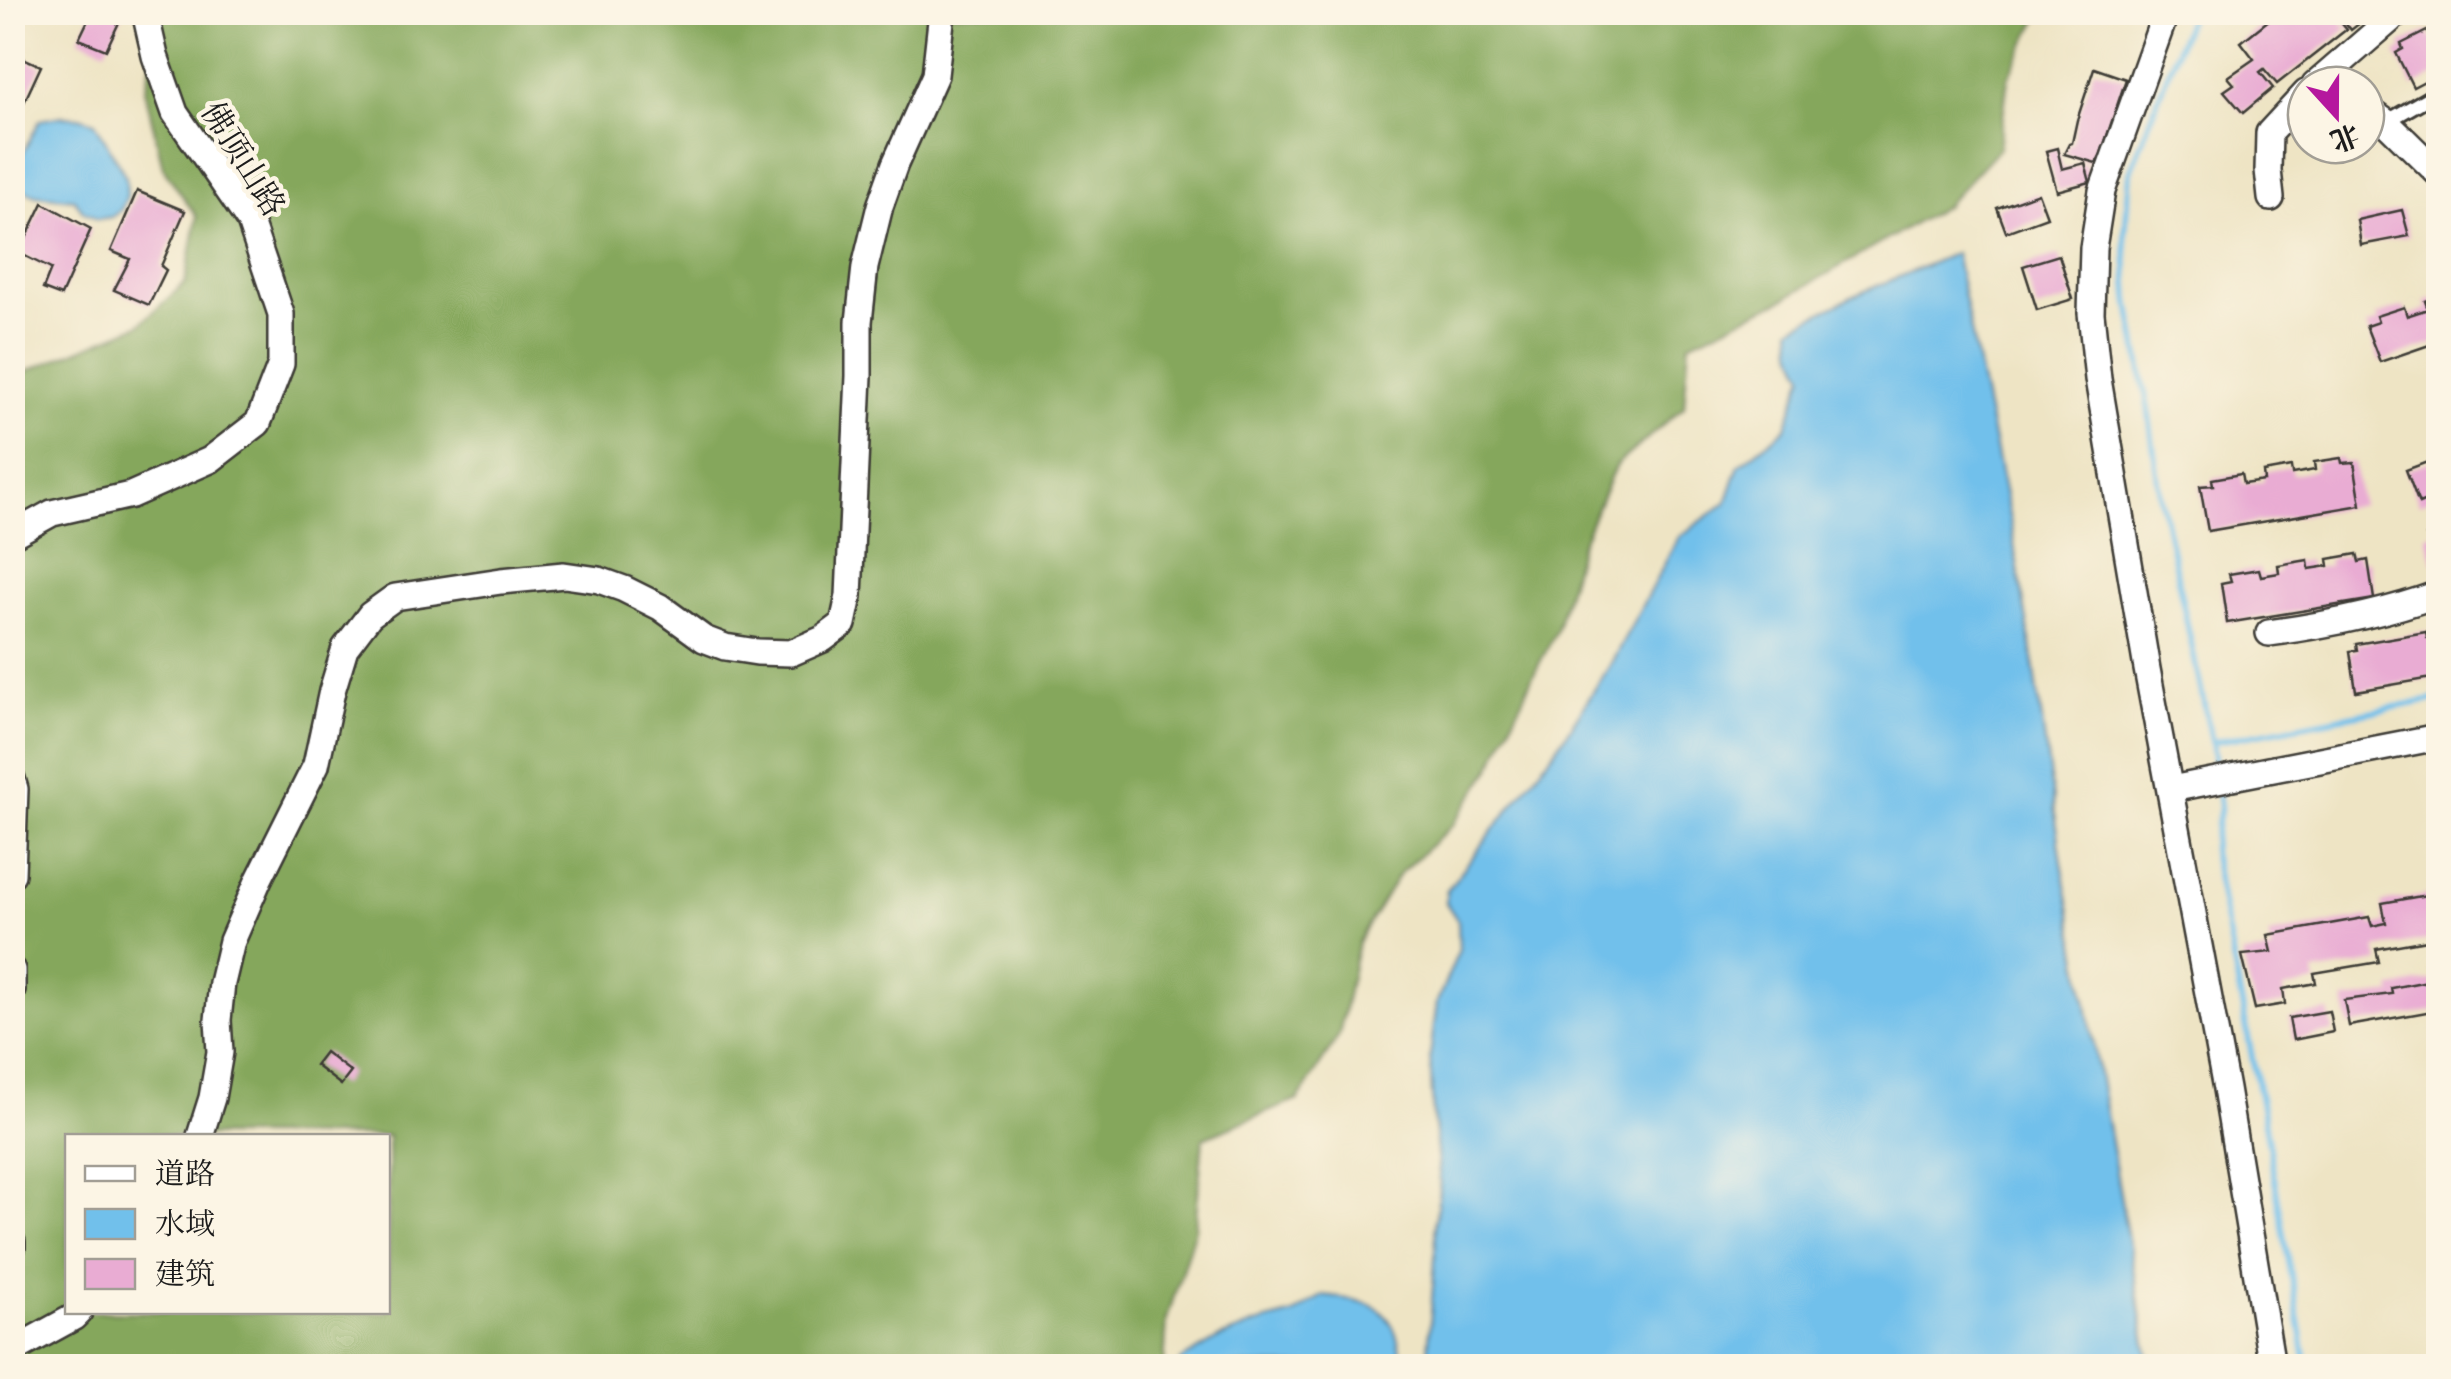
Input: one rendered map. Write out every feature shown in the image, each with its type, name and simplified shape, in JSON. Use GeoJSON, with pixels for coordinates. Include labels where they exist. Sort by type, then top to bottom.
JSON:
{"type":"FeatureCollection","features":[{"type":"Feature","properties":{"kind":"street","name":"佛顶山路"},"geometry":{"type":"LineString","coordinates":[[12,535],[52,514],[131,495],[210,460],[258,423],[281,364],[280,314],[250,222],[175,113],[144,12]]}},
{"type":"Feature","properties":{"kind":"street"},"geometry":{"type":"LineString","coordinates":[[201,1134],[220,1052],[218,1020],[232,942],[316,765],[346,648],[370,615],[396,597],[564,575],[624,588],[660,606],[704,639],[725,647],[791,653],[823,639],[843,624],[849,596],[859,322],[865,267],[895,164],[935,75],[942,12]]}},
{"type":"Feature","properties":{"kind":"street"},"geometry":{"type":"LineString","coordinates":[[2166,12],[2102,191],[2093,248],[2091,312],[2101,398],[2147,669],[2226,1088],[2272,1366]]}},
{"type":"Feature","properties":{"kind":"street"},"geometry":{"type":"LineString","coordinates":[[2342,65],[2399,12]]}},
{"type":"Feature","properties":{"kind":"street"},"geometry":{"type":"LineString","coordinates":[[2271,198],[2270,133],[2286,118]]}},
{"type":"Feature","properties":{"kind":"street"},"geometry":{"type":"LineString","coordinates":[[2386,124],[2438,173]]}},
{"type":"Feature","properties":{"kind":"street"},"geometry":{"type":"LineString","coordinates":[[2269,632],[2328,624],[2438,594]]}},
{"type":"Feature","properties":{"kind":"street"},"geometry":{"type":"LineString","coordinates":[[2171,789],[2438,737]]}},
{"type":"Feature","properties":{"kind":"street"},"geometry":{"type":"LineString","coordinates":[[12,778],[12,874]]}},
{"type":"Feature","properties":{"kind":"street"},"geometry":{"type":"LineString","coordinates":[[12,970],[12,990]]}},
{"type":"Feature","properties":{"kind":"street"},"geometry":{"type":"LineString","coordinates":[[12,1351],[76,1314]]}},
{"type":"Feature","properties":{"kind":"lane"},"geometry":{"type":"LineString","coordinates":[[2386,111],[2438,92]]}},
{"type":"Feature","properties":{"kind":"green space"},"geometry":{"type":"Polygon","coordinates":[[[163,13],[2041,13],[2008,78],[1999,148],[1945,206],[1782,300],[1689,343],[1684,407],[1616,465],[1580,546],[1556,631],[1491,769],[1453,825],[1399,874],[1358,942],[1339,1035],[1298,1100],[1203,1138],[1195,1229],[1167,1319],[1164,1366],[13,1366],[13,377],[139,325],[185,283],[197,217],[163,168],[145,90],[163,13]]]}},
{"type":"Feature","properties":{"kind":"water"},"geometry":{"type":"Polygon","coordinates":[[[62,116],[95,122],[126,177],[127,196],[121,210],[112,217],[98,219],[83,211],[74,199],[23,190],[17,164],[40,120],[62,116]]]}},
{"type":"Feature","properties":{"kind":"water"},"geometry":{"type":"Polygon","coordinates":[[[1955,253],[2010,520],[2062,862],[2150,1366],[1427,1366],[1440,1182],[1430,1056],[1437,1002],[1459,950],[1458,921],[1446,903],[1447,890],[1556,749],[1609,667],[1679,537],[1726,503],[1739,465],[1786,428],[1804,374],[1793,350],[1792,327],[1955,253]]]}},
{"type":"Feature","properties":{"kind":"water"},"geometry":{"type":"Polygon","coordinates":[[[1322,1296],[1366,1303],[1384,1314],[1396,1334],[1403,1366],[1177,1366],[1218,1339],[1294,1314],[1322,1296]]]}},
{"type":"Feature","properties":{"kind":"building"},"geometry":{"type":"Polygon","coordinates":[[[92,12],[124,12],[106,50],[79,39],[92,12]]]}},
{"type":"Feature","properties":{"kind":"building"},"geometry":{"type":"Polygon","coordinates":[[[2279,12],[2333,12],[2347,29],[2301,65],[2286,65],[2286,77],[2277,84],[2264,69],[2260,72],[2273,88],[2243,113],[2224,91],[2234,84],[2228,77],[2254,59],[2241,42],[2279,12]]]}},
{"type":"Feature","properties":{"kind":"building"},"geometry":{"type":"Polygon","coordinates":[[[2338,12],[2374,12],[2351,30],[2338,12]]]}},
{"type":"Feature","properties":{"kind":"building"},"geometry":{"type":"Polygon","coordinates":[[[2427,31],[2431,40],[2438,36],[2438,74],[2413,87],[2396,53],[2403,49],[2401,44],[2427,31]]]}},
{"type":"Feature","properties":{"kind":"building"},"geometry":{"type":"Polygon","coordinates":[[[12,53],[41,66],[22,107],[12,103],[12,53]]]}},
{"type":"Feature","properties":{"kind":"building"},"geometry":{"type":"Polygon","coordinates":[[[2094,68],[2126,79],[2096,163],[2064,154],[2072,143],[2094,68]]]}},
{"type":"Feature","properties":{"kind":"building"},"geometry":{"type":"Polygon","coordinates":[[[2057,148],[2062,169],[2085,163],[2090,182],[2057,191],[2046,151],[2057,148]]]}},
{"type":"Feature","properties":{"kind":"building"},"geometry":{"type":"Polygon","coordinates":[[[137,191],[185,211],[161,266],[166,270],[149,305],[114,290],[130,259],[111,251],[137,191]]]}},
{"type":"Feature","properties":{"kind":"building"},"geometry":{"type":"Polygon","coordinates":[[[2038,193],[2047,217],[2006,232],[1997,208],[2038,193]]]}},
{"type":"Feature","properties":{"kind":"building"},"geometry":{"type":"Polygon","coordinates":[[[43,203],[91,229],[61,296],[43,289],[51,269],[19,253],[43,203]]]}},
{"type":"Feature","properties":{"kind":"building"},"geometry":{"type":"Polygon","coordinates":[[[2402,210],[2409,236],[2361,245],[2357,220],[2402,210]]]}},
{"type":"Feature","properties":{"kind":"building"},"geometry":{"type":"Polygon","coordinates":[[[2059,255],[2073,299],[2037,310],[2023,266],[2059,255]]]}},
{"type":"Feature","properties":{"kind":"building"},"geometry":{"type":"Polygon","coordinates":[[[2438,297],[2438,342],[2380,362],[2366,326],[2378,322],[2376,316],[2404,307],[2407,316],[2428,309],[2425,301],[2438,297]]]}},
{"type":"Feature","properties":{"kind":"building"},"geometry":{"type":"Polygon","coordinates":[[[2341,458],[2342,463],[2354,462],[2361,505],[2208,531],[2200,486],[2213,485],[2212,479],[2241,474],[2243,484],[2264,481],[2263,472],[2291,467],[2292,474],[2315,470],[2314,462],[2341,458]]]}},
{"type":"Feature","properties":{"kind":"building"},"geometry":{"type":"Polygon","coordinates":[[[2438,458],[2438,496],[2419,504],[2406,470],[2438,458]]]}},
{"type":"Feature","properties":{"kind":"building"},"geometry":{"type":"Polygon","coordinates":[[[2438,531],[2438,574],[2426,536],[2438,531]]]}},
{"type":"Feature","properties":{"kind":"building"},"geometry":{"type":"Polygon","coordinates":[[[2357,554],[2359,562],[2368,560],[2374,599],[2227,623],[2221,583],[2231,581],[2229,574],[2259,569],[2261,576],[2279,573],[2278,565],[2308,560],[2309,569],[2329,566],[2328,559],[2357,554]]]}},
{"type":"Feature","properties":{"kind":"building"},"geometry":{"type":"Polygon","coordinates":[[[2426,632],[2427,638],[2437,637],[2438,677],[2356,691],[2350,651],[2357,650],[2356,644],[2426,632]]]}},
{"type":"Feature","properties":{"kind":"building"},"geometry":{"type":"Polygon","coordinates":[[[2438,893],[2438,938],[2376,949],[2379,962],[2314,973],[2316,983],[2283,989],[2285,1004],[2255,1009],[2242,955],[2272,952],[2268,935],[2369,917],[2372,926],[2386,923],[2382,903],[2438,893]]]}},
{"type":"Feature","properties":{"kind":"building"},"geometry":{"type":"Polygon","coordinates":[[[2438,979],[2438,1010],[2349,1026],[2344,1000],[2392,994],[2391,988],[2438,979]]]}},
{"type":"Feature","properties":{"kind":"building"},"geometry":{"type":"Polygon","coordinates":[[[2329,1011],[2333,1032],[2293,1040],[2289,1018],[2329,1011]]]}},
{"type":"Feature","properties":{"kind":"building"},"geometry":{"type":"Polygon","coordinates":[[[325,1052],[351,1072],[341,1085],[315,1065],[325,1052]]]}},
{"type":"Feature","properties":{"kind":"waterway"},"geometry":{"type":"LineString","coordinates":[[2191,12],[2130,172],[2125,235],[2129,299],[2160,495],[2216,772]]}},
{"type":"Feature","properties":{"kind":"waterway"},"geometry":{"type":"LineString","coordinates":[[2212,742],[2438,699]]}},
{"type":"Feature","properties":{"kind":"waterway"},"geometry":{"type":"LineString","coordinates":[[2217,784],[2220,806],[2212,851],[2307,1366]]}}]}
